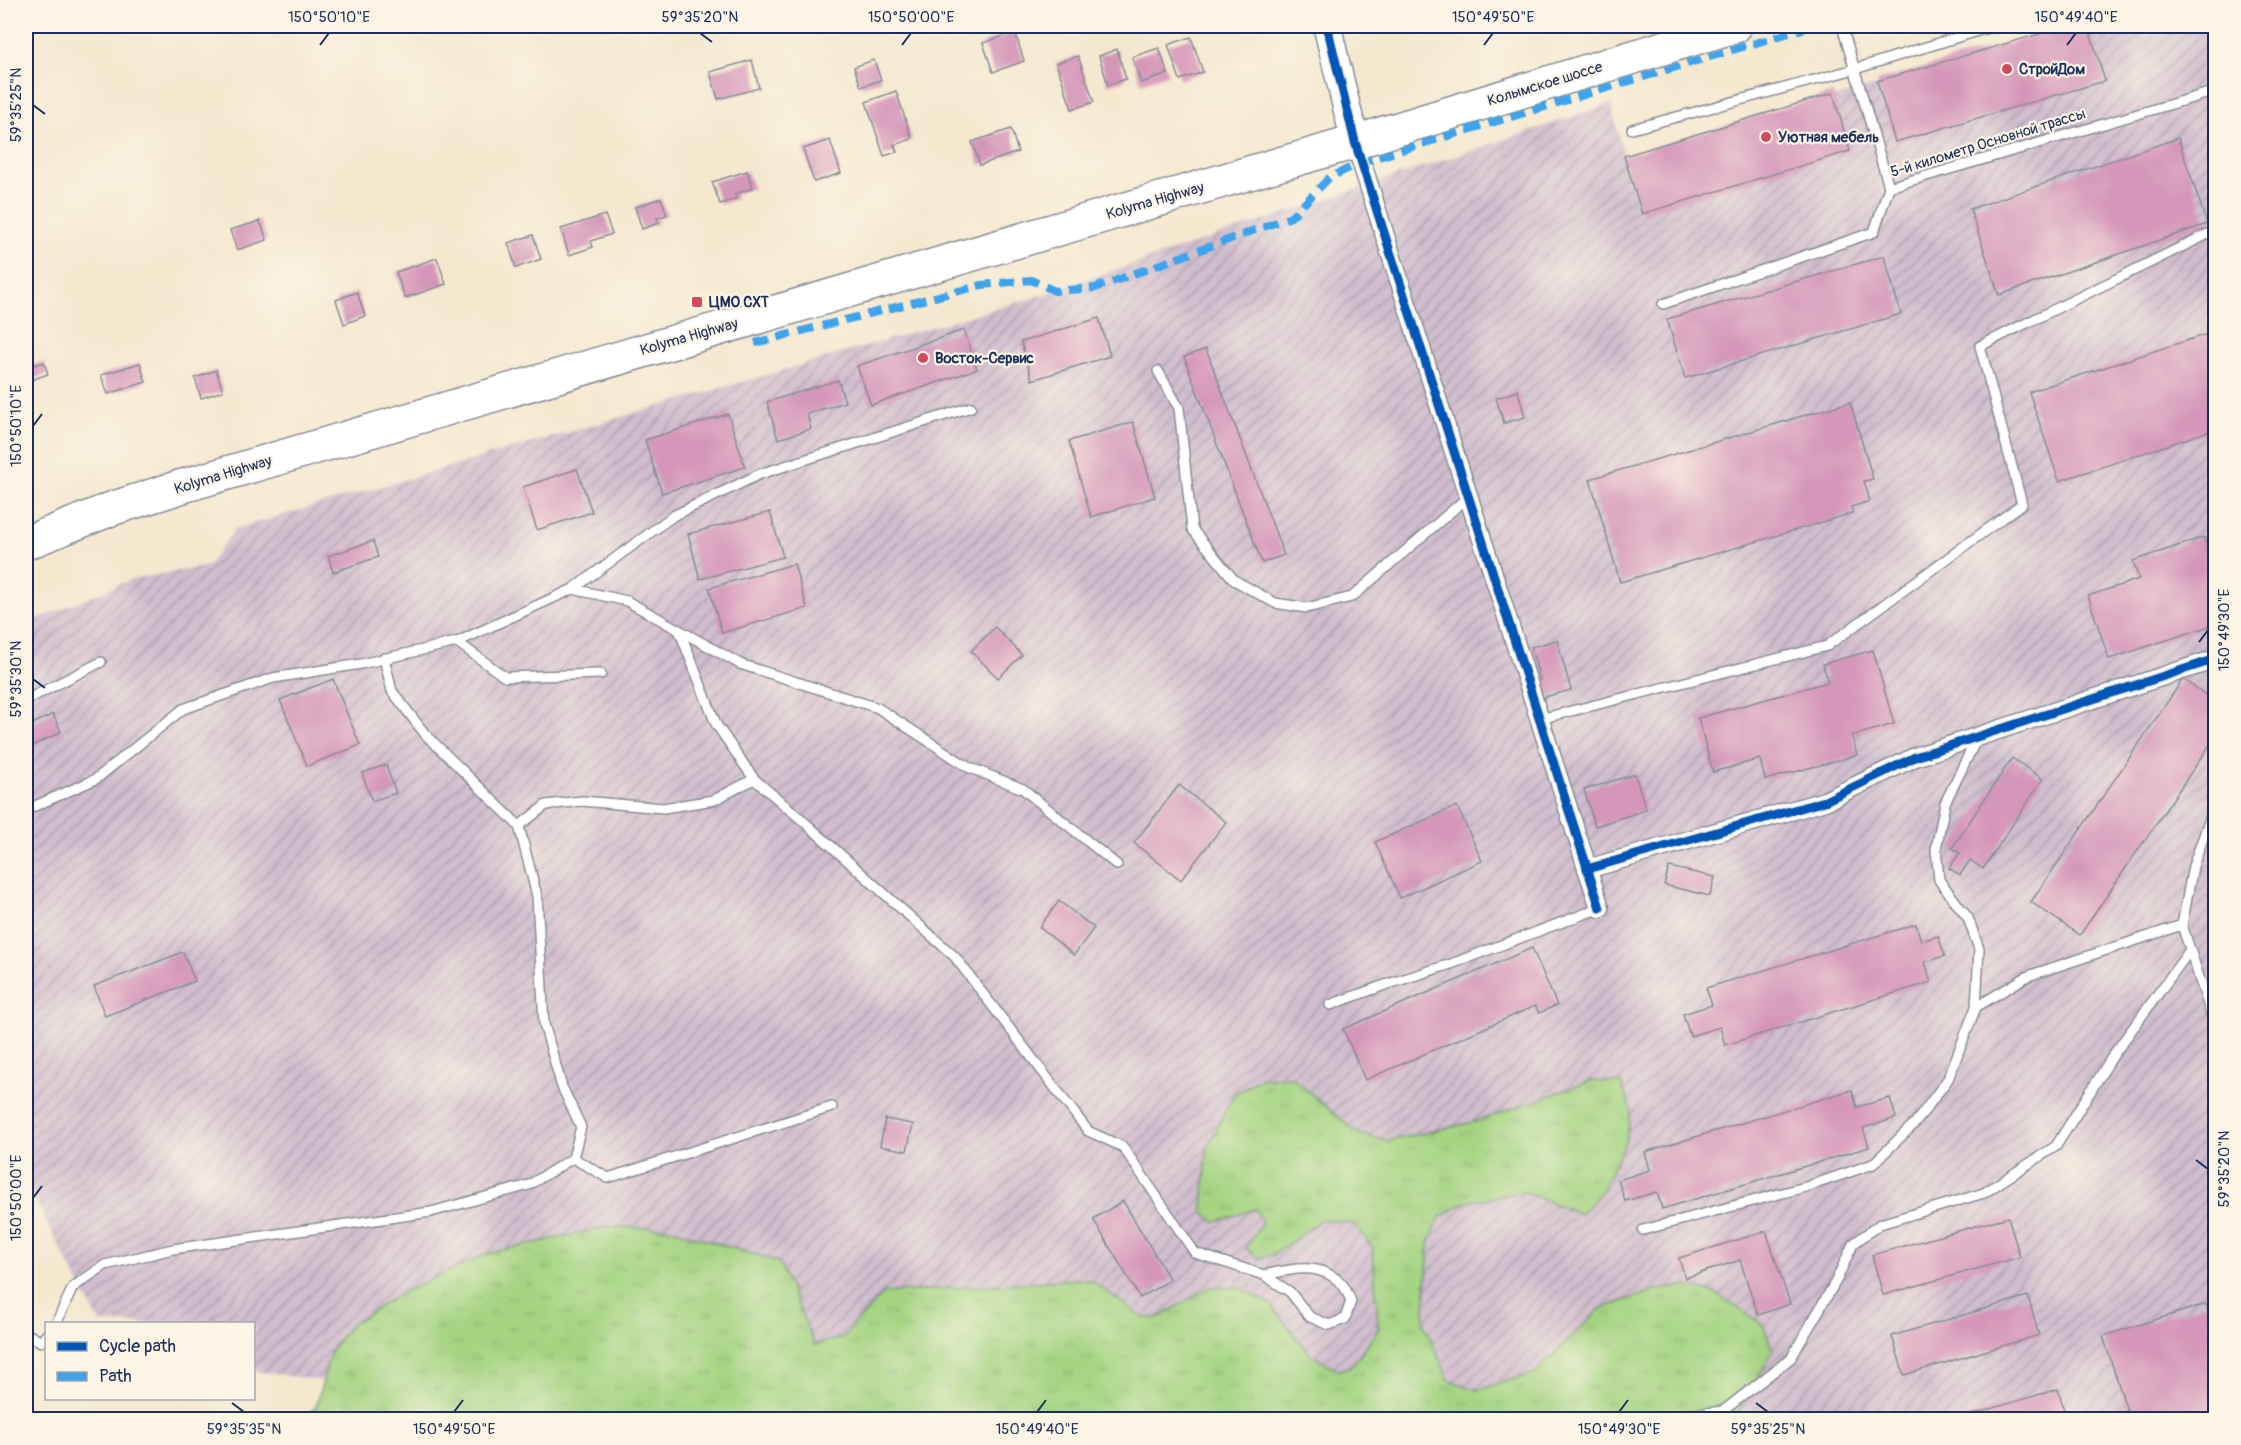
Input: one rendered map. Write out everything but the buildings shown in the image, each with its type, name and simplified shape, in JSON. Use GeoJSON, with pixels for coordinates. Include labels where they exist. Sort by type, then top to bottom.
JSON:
{"type":"FeatureCollection","features":[{"type":"Feature","properties":{"kind":"highway","name":"Колымское шоссе"},"geometry":{"type":"LineString","coordinates":[[1355,142],[1735,26]]}},
{"type":"Feature","properties":{"kind":"highway","name":"Kolyma Highway"},"geometry":{"type":"LineString","coordinates":[[26,543],[111,509],[183,486],[1355,142]]}},
{"type":"Feature","properties":{"kind":"street"},"geometry":{"type":"LineString","coordinates":[[1327,26],[1355,142],[1600,908]]}},
{"type":"Feature","properties":{"kind":"street"},"geometry":{"type":"LineString","coordinates":[[1587,869],[1825,801],[1915,757],[2216,659]]}},
{"type":"Feature","properties":{"kind":"lane"},"geometry":{"type":"LineString","coordinates":[[1842,26],[1889,187]]}},
{"type":"Feature","properties":{"kind":"lane"},"geometry":{"type":"LineString","coordinates":[[1632,129],[1855,69],[1994,26]]}},
{"type":"Feature","properties":{"kind":"lane","name":"5-й километр Основной трассы"},"geometry":{"type":"LineString","coordinates":[[1663,304],[1874,232],[1889,187],[2215,91]]}},
{"type":"Feature","properties":{"kind":"lane"},"geometry":{"type":"LineString","coordinates":[[1540,719],[1827,646],[2022,504],[1980,345],[2216,230]]}},
{"type":"Feature","properties":{"kind":"lane"},"geometry":{"type":"LineString","coordinates":[[1158,372],[1179,408],[1192,529],[1234,580],[1275,603],[1307,608],[1352,597],[1469,496]]}},
{"type":"Feature","properties":{"kind":"lane"},"geometry":{"type":"LineString","coordinates":[[26,810],[96,779],[183,709],[273,678],[457,642],[573,589],[673,516],[760,474],[970,407]]}},
{"type":"Feature","properties":{"kind":"lane"},"geometry":{"type":"LineString","coordinates":[[573,589],[627,601],[740,664],[878,708],[968,767],[1023,789],[1117,866]]}},
{"type":"Feature","properties":{"kind":"lane"},"geometry":{"type":"LineString","coordinates":[[680,632],[716,724],[754,779],[955,957],[1088,1131],[1124,1147],[1195,1253],[1264,1275],[1290,1292],[1310,1317],[1329,1325],[1345,1319],[1351,1301],[1342,1284],[1320,1270],[1297,1268],[1264,1275]]}},
{"type":"Feature","properties":{"kind":"lane"},"geometry":{"type":"LineString","coordinates":[[457,642],[505,677],[601,674]]}},
{"type":"Feature","properties":{"kind":"lane"},"geometry":{"type":"LineString","coordinates":[[56,1322],[74,1287],[105,1265],[173,1249],[431,1212],[529,1185],[573,1158],[580,1127],[562,1087],[544,1024],[537,896],[519,826],[425,734],[392,691],[384,658]]}},
{"type":"Feature","properties":{"kind":"lane"},"geometry":{"type":"LineString","coordinates":[[26,700],[101,662]]}},
{"type":"Feature","properties":{"kind":"lane"},"geometry":{"type":"LineString","coordinates":[[1643,1230],[1809,1186],[1873,1164],[1916,1122],[1948,1079],[1976,1007],[1978,949],[1968,918],[1939,880],[1936,849],[1944,803],[1978,736]]}},
{"type":"Feature","properties":{"kind":"lane"},"geometry":{"type":"LineString","coordinates":[[519,826],[546,804],[582,801],[663,808],[714,800],[754,779]]}},
{"type":"Feature","properties":{"kind":"lane"},"geometry":{"type":"LineString","coordinates":[[2216,802],[2193,866],[2182,925],[2216,1029]]}},
{"type":"Feature","properties":{"kind":"lane"},"geometry":{"type":"LineString","coordinates":[[1330,1005],[1451,964],[1600,908]]}},
{"type":"Feature","properties":{"kind":"lane"},"geometry":{"type":"LineString","coordinates":[[1976,1007],[2028,976],[2182,925]]}},
{"type":"Feature","properties":{"kind":"lane"},"geometry":{"type":"LineString","coordinates":[[1673,1419],[1679,1416],[1723,1411],[1791,1358],[1836,1281],[1853,1244],[1880,1224],[1984,1193],[2056,1146],[2114,1054],[2190,950]]}},
{"type":"Feature","properties":{"kind":"lane"},"geometry":{"type":"LineString","coordinates":[[573,1158],[608,1178],[832,1107]]}},
{"type":"Feature","properties":{"kind":"lane"},"geometry":{"type":"LineString","coordinates":[[26,1333],[41,1341],[45,1336]]}},
{"type":"Feature","properties":{"kind":"shaded area"},"geometry":{"type":"Polygon","coordinates":[[[2093,26],[2215,26],[2215,1419],[603,1420],[255,1371],[255,1322],[99,1322],[26,1183],[26,627],[38,619],[132,579],[208,566],[235,529],[1032,298],[1611,104],[1624,156],[2093,26]]]}},
{"type":"Feature","properties":{"kind":"green space"},"geometry":{"type":"Polygon","coordinates":[[[1291,1077],[1359,1134],[1388,1141],[1478,1121],[1591,1081],[1621,1083],[1631,1111],[1626,1141],[1600,1193],[1581,1214],[1524,1192],[1466,1202],[1440,1217],[1429,1243],[1424,1324],[1449,1380],[1477,1390],[1535,1373],[1600,1309],[1656,1290],[1686,1286],[1715,1293],[1763,1325],[1773,1351],[1734,1420],[298,1420],[316,1407],[331,1350],[350,1325],[403,1292],[489,1253],[608,1227],[668,1228],[779,1262],[815,1345],[843,1337],[884,1293],[1075,1279],[1092,1281],[1144,1318],[1158,1318],[1210,1287],[1241,1288],[1270,1304],[1311,1355],[1339,1370],[1353,1365],[1378,1329],[1373,1248],[1354,1224],[1322,1219],[1273,1255],[1258,1258],[1246,1248],[1262,1223],[1256,1209],[1214,1222],[1203,1211],[1207,1148],[1234,1094],[1261,1078],[1291,1077]]]}},
{"type":"Feature","properties":{"kind":"marked path"},"geometry":{"type":"LineString","coordinates":[[755,343],[982,285],[1031,280],[1055,291],[1095,288],[1291,217],[1329,178],[1362,162],[1812,26]]}},
{"type":"Feature","properties":{"kind":"cycle path"},"geometry":{"type":"LineString","coordinates":[[1327,26],[1355,142],[1600,908]]}},
{"type":"Feature","properties":{"kind":"cycle path"},"geometry":{"type":"LineString","coordinates":[[1587,869],[1825,801],[1915,757],[2216,659]]}},
{"type":"Feature","properties":{"kind":"place","name":"СтройДом"},"geometry":{"type":"Point","coordinates":[2007,69]}},
{"type":"Feature","properties":{"kind":"place","name":"Уютная мебель"},"geometry":{"type":"Point","coordinates":[1766,137]}},
{"type":"Feature","properties":{"kind":"place","name":"ЦМО СХТ"},"geometry":{"type":"Point","coordinates":[697,302]}},
{"type":"Feature","properties":{"kind":"place","name":"Восток-Сервис"},"geometry":{"type":"Point","coordinates":[923,358]}}]}
